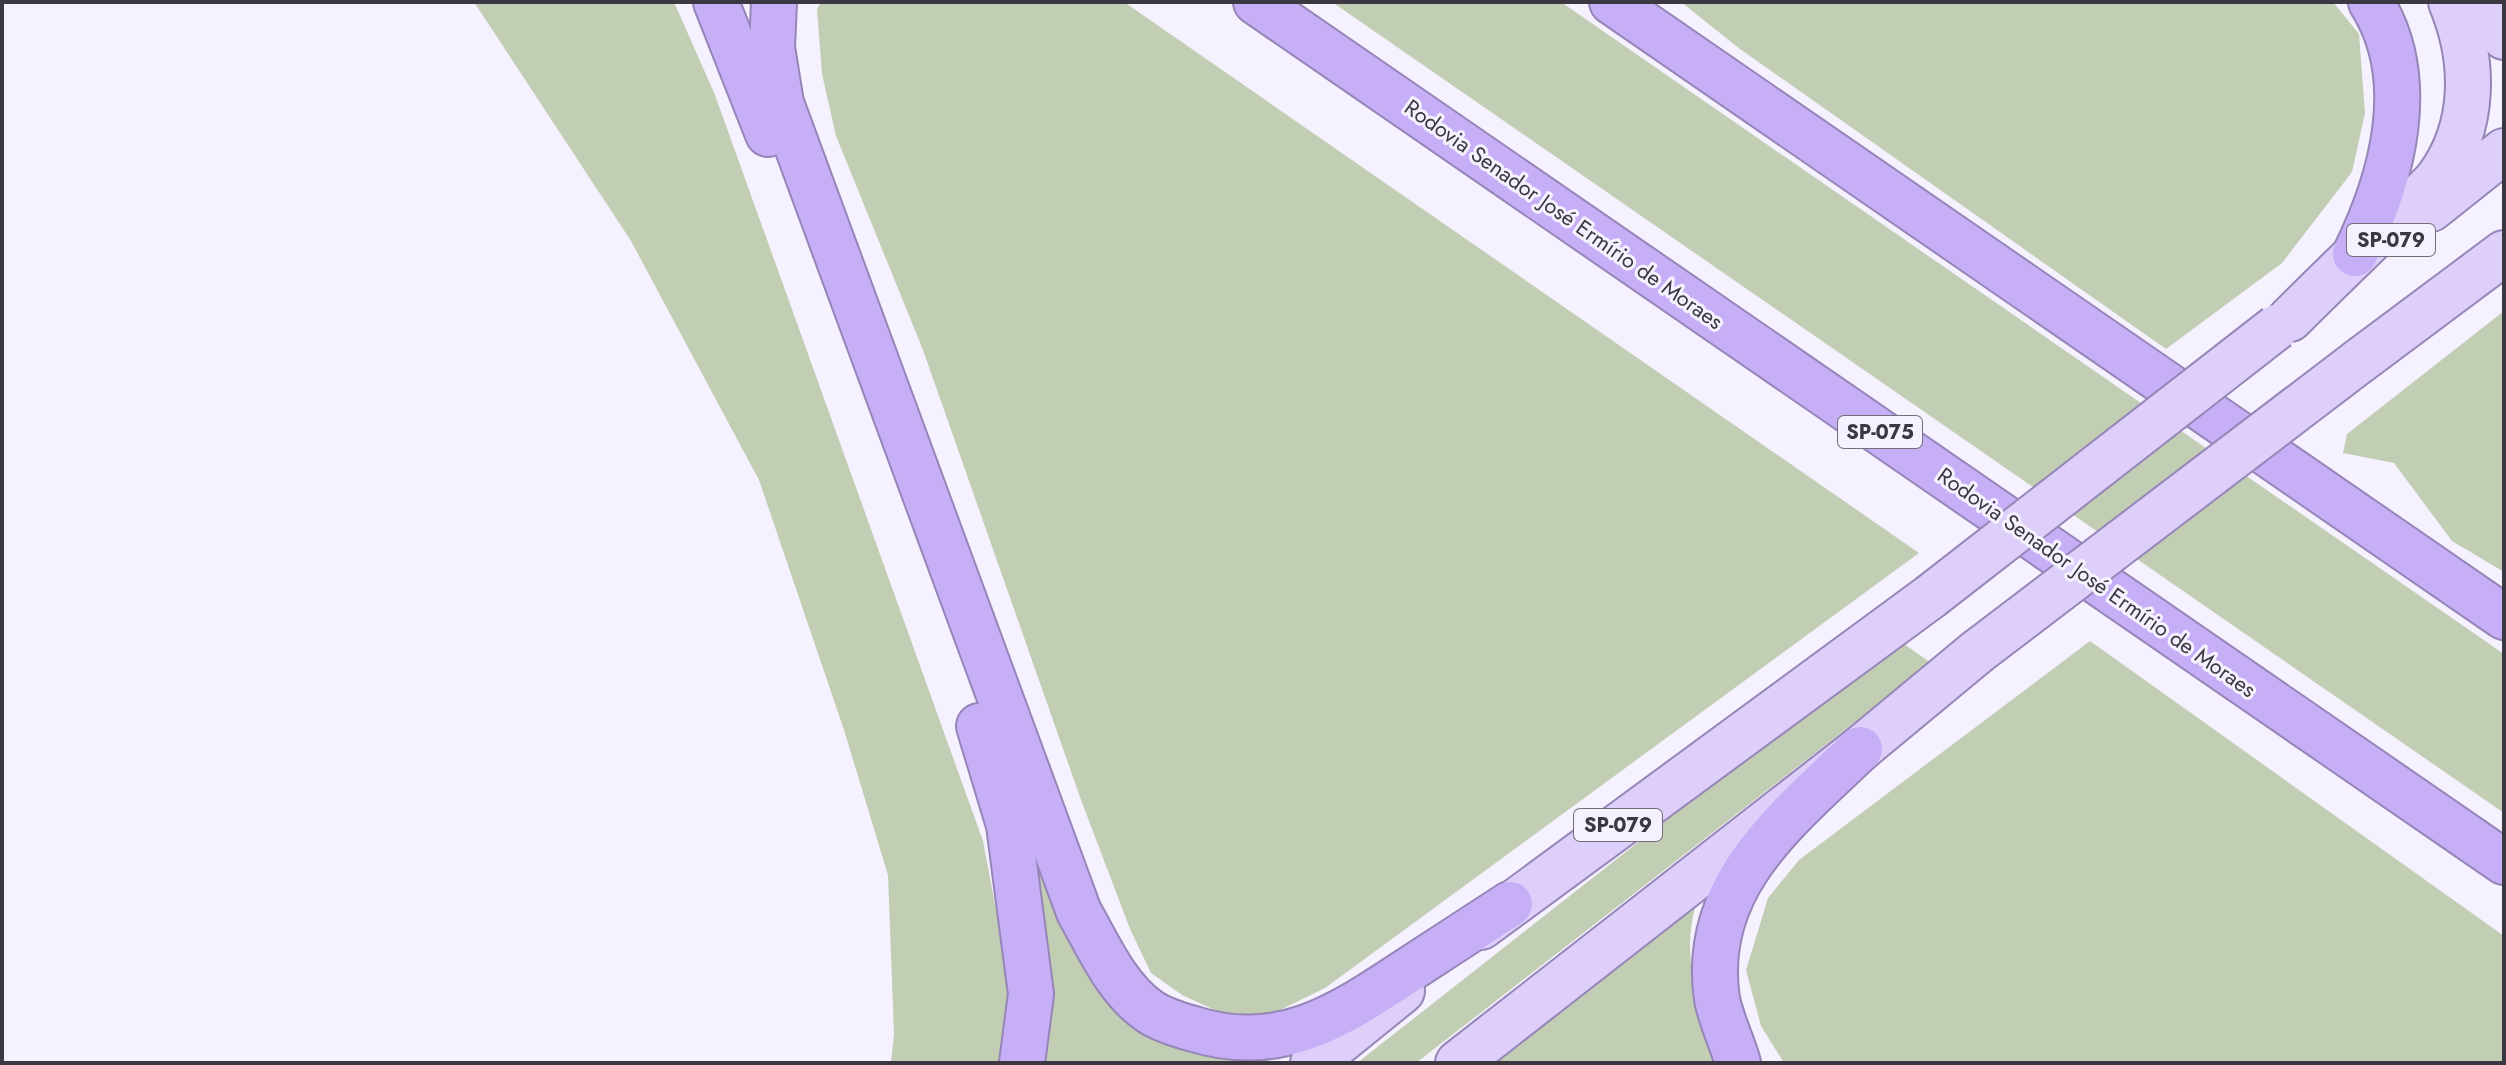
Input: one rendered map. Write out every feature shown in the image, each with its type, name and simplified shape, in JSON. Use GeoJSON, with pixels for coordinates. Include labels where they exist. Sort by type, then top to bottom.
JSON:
{"type":"FeatureCollection","features":[{"type":"Feature","properties":{"kind":"highway"},"geometry":{"type":"LineString","coordinates":[[716,2],[936,585],[1009,825],[1031,994],[1022,1063]]}},
{"type":"Feature","properties":{"kind":"highway"},"geometry":{"type":"LineString","coordinates":[[774,2],[772,48],[781,103],[1079,912],[1115,974],[1148,1010],[1177,1024],[1217,1037],[1267,1038],[1310,1028],[1345,1011],[1510,904]]}},
{"type":"Feature","properties":{"kind":"highway","name":"Rodovia Senador José Ermírio de Moraes"},"geometry":{"type":"LineString","coordinates":[[1256,2],[2504,862]]}},
{"type":"Feature","properties":{"kind":"highway"},"geometry":{"type":"LineString","coordinates":[[1612,2],[2504,617]]}},
{"type":"Feature","properties":{"kind":"highway"},"geometry":{"type":"LineString","coordinates":[[2355,254],[2379,204],[2394,136],[2397,104],[2388,37],[2371,2]]}},
{"type":"Feature","properties":{"kind":"highway"},"geometry":{"type":"LineString","coordinates":[[1738,1063],[1717,999],[1717,931],[1739,876],[1774,833],[1860,749]]}},
{"type":"Feature","properties":{"kind":"main road"},"geometry":{"type":"LineString","coordinates":[[2283,323],[2436,180],[2457,147],[2466,119],[2468,82],[2460,25],[2451,2]]}},
{"type":"Feature","properties":{"kind":"main road"},"geometry":{"type":"LineString","coordinates":[[2474,2],[2504,37]]}},
{"type":"Feature","properties":{"kind":"main road","name":"SP-079"},"geometry":{"type":"LineString","coordinates":[[1313,1063],[1510,904],[1930,597],[2504,151]]}},
{"type":"Feature","properties":{"kind":"main road"},"geometry":{"type":"LineString","coordinates":[[1458,1063],[1860,749],[1977,652],[2504,253]]}},
{"type":"Feature","properties":{"kind":"green space"},"geometry":{"type":"Polygon","coordinates":[[[474,2],[674,2],[715,95],[983,841],[1010,983],[999,1063],[891,1063],[894,1034],[888,875],[844,730],[759,480],[631,241],[474,2]]]}},
{"type":"Feature","properties":{"kind":"green space"},"geometry":{"type":"Polygon","coordinates":[[[821,2],[1124,2],[1919,553],[1325,988],[1266,1017],[1219,1012],[1182,995],[1151,973],[1130,929],[1081,800],[923,350],[836,136],[822,74],[817,9],[821,2]]]}},
{"type":"Feature","properties":{"kind":"green space"},"geometry":{"type":"Polygon","coordinates":[[[1332,2],[1561,2],[2504,654],[2504,813],[1332,2]]]}},
{"type":"Feature","properties":{"kind":"green space"},"geometry":{"type":"Polygon","coordinates":[[[1681,2],[2333,2],[2359,34],[2365,113],[2352,172],[2282,263],[2166,349],[1740,49],[1681,2]]]}},
{"type":"Feature","properties":{"kind":"green space"},"geometry":{"type":"Polygon","coordinates":[[[2504,311],[2504,572],[2452,541],[2394,463],[2343,453],[2347,434],[2504,311]]]}},
{"type":"Feature","properties":{"kind":"green space"},"geometry":{"type":"Polygon","coordinates":[[[1897,639],[1931,663],[1416,1063],[1357,1063],[1897,639]]]}},
{"type":"Feature","properties":{"kind":"green space"},"geometry":{"type":"Polygon","coordinates":[[[2090,641],[2504,936],[2504,1063],[1784,1063],[1761,1026],[1746,970],[1768,898],[1799,860],[2090,641]]]}},
{"type":"Feature","properties":{"kind":"green space"},"geometry":{"type":"Polygon","coordinates":[[[1015,800],[1097,971],[1290,1043],[1266,1063],[1041,1063],[1015,800]]]}},
{"type":"Feature","properties":{"kind":"green space"},"geometry":{"type":"Polygon","coordinates":[[[1710,873],[1695,908],[1690,946],[1694,986],[1716,1063],[1480,1063],[1710,873]]]}}]}
